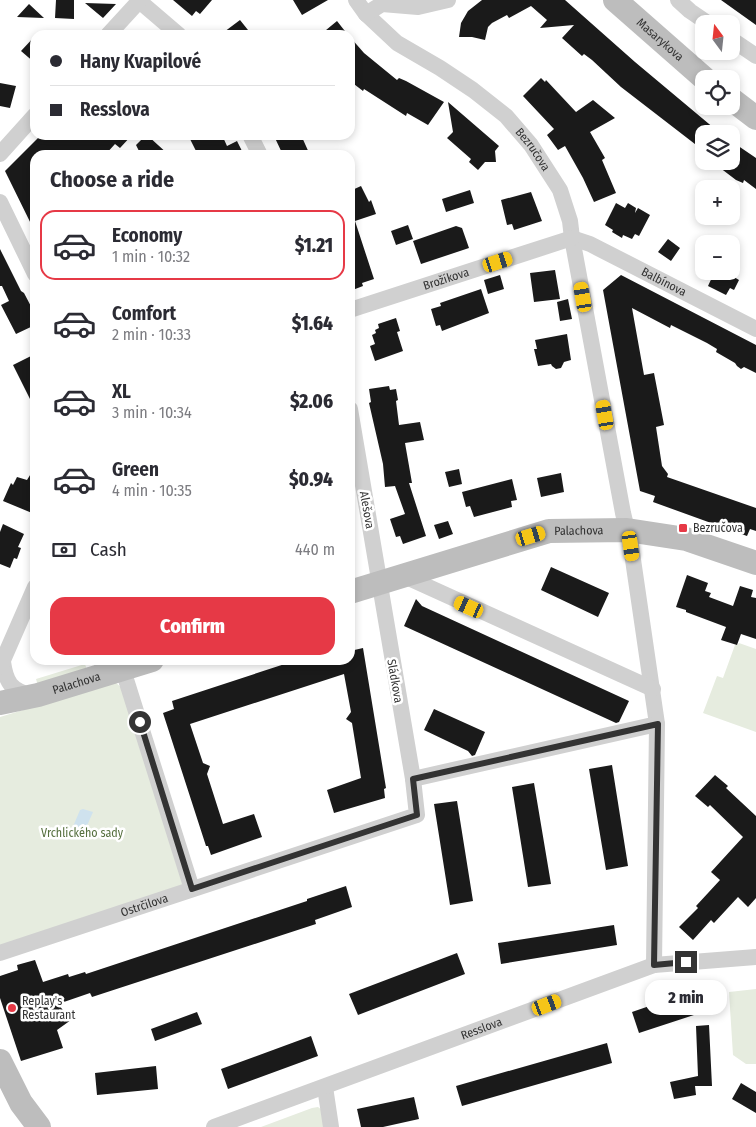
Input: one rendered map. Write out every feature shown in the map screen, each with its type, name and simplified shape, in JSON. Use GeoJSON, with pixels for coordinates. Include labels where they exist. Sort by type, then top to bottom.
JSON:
{"type":"FeatureCollection","features":[{"type":"Feature","properties":{"kind":"street"},"geometry":{"type":"LineString","coordinates":[[112,30],[139,0],[173,30]]}},
{"type":"Feature","properties":{"kind":"street","name":"Bezručova"},"geometry":{"type":"LineString","coordinates":[[356,0],[366,14],[397,43],[440,68],[506,116],[531,145],[560,190],[570,221],[631,546],[658,724],[654,965]]}},
{"type":"Feature","properties":{"kind":"street"},"geometry":{"type":"LineString","coordinates":[[366,14],[382,4],[418,7],[448,0]]}},
{"type":"Feature","properties":{"kind":"street","name":"Masarykova"},"geometry":{"type":"LineString","coordinates":[[615,0],[695,70]]}},
{"type":"Feature","properties":{"kind":"street"},"geometry":{"type":"LineString","coordinates":[[678,0],[696,15]]}},
{"type":"Feature","properties":{"kind":"street"},"geometry":{"type":"LineString","coordinates":[[740,45],[756,56]]}},
{"type":"Feature","properties":{"kind":"street"},"geometry":{"type":"LineString","coordinates":[[740,106],[756,118]]}},
{"type":"Feature","properties":{"kind":"street"},"geometry":{"type":"LineString","coordinates":[[0,154],[30,121]]}},
{"type":"Feature","properties":{"kind":"street"},"geometry":{"type":"LineString","coordinates":[[0,202],[30,264]]}},
{"type":"Feature","properties":{"kind":"street","name":"Brožíkova"},"geometry":{"type":"LineString","coordinates":[[355,308],[572,238]]}},
{"type":"Feature","properties":{"kind":"street","name":"Balbínova"},"geometry":{"type":"LineString","coordinates":[[572,238],[590,244],[756,329]]}},
{"type":"Feature","properties":{"kind":"street","name":"Alešova"},"geometry":{"type":"LineString","coordinates":[[355,438],[379,582]]}},
{"type":"Feature","properties":{"kind":"street","name":"Palachova"},"geometry":{"type":"LineString","coordinates":[[355,590],[549,531],[627,530],[686,539],[756,563]]}},
{"type":"Feature","properties":{"kind":"street"},"geometry":{"type":"LineString","coordinates":[[402,575],[653,690]]}},
{"type":"Feature","properties":{"kind":"street","name":"Sládkova"},"geometry":{"type":"LineString","coordinates":[[379,582],[413,779]]}},
{"type":"Feature","properties":{"kind":"street"},"geometry":{"type":"LineString","coordinates":[[30,598],[2,664],[9,683],[20,693],[32,696]]}},
{"type":"Feature","properties":{"kind":"street","name":"Palachova"},"geometry":{"type":"LineString","coordinates":[[0,703],[32,696],[138,665]]}},
{"type":"Feature","properties":{"kind":"street"},"geometry":{"type":"LineString","coordinates":[[123,670],[192,889]]}},
{"type":"Feature","properties":{"kind":"street"},"geometry":{"type":"LineString","coordinates":[[413,779],[658,724]]}},
{"type":"Feature","properties":{"kind":"street","name":"Ostrčilova"},"geometry":{"type":"LineString","coordinates":[[0,953],[417,815],[413,779]]}},
{"type":"Feature","properties":{"kind":"street","name":"Resslova"},"geometry":{"type":"LineString","coordinates":[[214,1127],[654,965],[756,957]]}},
{"type":"Feature","properties":{"kind":"street"},"geometry":{"type":"LineString","coordinates":[[0,1061],[21,1103],[39,1127]]}},
{"type":"Feature","properties":{"kind":"street"},"geometry":{"type":"LineString","coordinates":[[325,1087],[331,1127]]}},
{"type":"Feature","properties":{"kind":"green space"},"geometry":{"type":"Polygon","coordinates":[[[739,643],[756,649],[756,732],[703,713],[717,676],[723,678],[735,645],[739,643]]]}},
{"type":"Feature","properties":{"kind":"green space"},"geometry":{"type":"Polygon","coordinates":[[[82,665],[85,665],[87,670],[38,686],[36,679],[82,665]]]}},
{"type":"Feature","properties":{"kind":"green space","name":"Vrchlického sady"},"geometry":{"type":"Polygon","coordinates":[[[115,682],[122,688],[182,875],[182,885],[0,947],[0,717],[115,682]]]}},
{"type":"Feature","properties":{"kind":"green space"},"geometry":{"type":"Polygon","coordinates":[[[756,989],[756,1064],[746,1064],[733,1055],[729,992],[756,989]]]}},
{"type":"Feature","properties":{"kind":"green space"},"geometry":{"type":"Polygon","coordinates":[[[318,1107],[322,1110],[325,1127],[261,1127],[312,1108],[318,1107]]]}},
{"type":"Feature","properties":{"kind":"water"},"geometry":{"type":"Polygon","coordinates":[[[80,810],[93,812],[82,837],[72,829],[80,810]]]}},
{"type":"Feature","properties":{"kind":"building"},"geometry":{"type":"Polygon","coordinates":[[[56,0],[74,0],[74,19],[55,18],[56,0]]]}},
{"type":"Feature","properties":{"kind":"building"},"geometry":{"type":"Polygon","coordinates":[[[173,0],[212,0],[200,14],[196,11],[192,16],[173,0]]]}},
{"type":"Feature","properties":{"kind":"building"},"geometry":{"type":"Polygon","coordinates":[[[293,0],[328,0],[302,15],[293,0]]]}},
{"type":"Feature","properties":{"kind":"building"},"geometry":{"type":"Polygon","coordinates":[[[482,0],[565,0],[695,112],[695,115],[698,115],[710,125],[695,125],[695,144],[621,87],[592,60],[584,54],[582,56],[562,38],[574,25],[540,28],[547,20],[531,6],[509,18],[507,15],[492,23],[488,27],[485,40],[459,37],[461,23],[468,11],[482,0]]]}},
{"type":"Feature","properties":{"kind":"building"},"geometry":{"type":"Polygon","coordinates":[[[721,0],[756,0],[756,25],[721,0]]]}},
{"type":"Feature","properties":{"kind":"building"},"geometry":{"type":"Polygon","coordinates":[[[85,3],[116,4],[103,18],[85,3]]]}},
{"type":"Feature","properties":{"kind":"building"},"geometry":{"type":"Polygon","coordinates":[[[29,4],[44,18],[17,17],[29,4]]]}},
{"type":"Feature","properties":{"kind":"building"},"geometry":{"type":"Polygon","coordinates":[[[240,20],[248,30],[227,30],[240,20]]]}},
{"type":"Feature","properties":{"kind":"building"},"geometry":{"type":"Polygon","coordinates":[[[337,21],[344,30],[326,30],[337,21]]]}},
{"type":"Feature","properties":{"kind":"building"},"geometry":{"type":"Polygon","coordinates":[[[30,41],[30,59],[21,51],[30,41]]]}},
{"type":"Feature","properties":{"kind":"building"},"geometry":{"type":"Polygon","coordinates":[[[355,43],[364,53],[397,80],[399,78],[406,81],[444,102],[428,125],[407,113],[406,116],[364,89],[363,91],[355,85],[355,43]]]}},
{"type":"Feature","properties":{"kind":"building"},"geometry":{"type":"Polygon","coordinates":[[[541,78],[545,82],[546,80],[576,112],[593,100],[615,118],[590,132],[605,158],[602,160],[616,193],[594,202],[565,146],[558,150],[547,135],[554,129],[523,96],[541,78]]]}},
{"type":"Feature","properties":{"kind":"building"},"geometry":{"type":"Polygon","coordinates":[[[0,83],[16,86],[10,108],[0,106],[0,83]]]}},
{"type":"Feature","properties":{"kind":"building"},"geometry":{"type":"Polygon","coordinates":[[[448,102],[499,146],[495,151],[496,162],[485,162],[478,170],[469,162],[471,159],[447,138],[453,132],[448,102]]]}},
{"type":"Feature","properties":{"kind":"building"},"geometry":{"type":"Polygon","coordinates":[[[36,140],[127,140],[120,148],[115,144],[110,150],[30,150],[30,222],[5,171],[36,140]]]}},
{"type":"Feature","properties":{"kind":"building"},"geometry":{"type":"Polygon","coordinates":[[[141,140],[152,140],[164,150],[138,150],[136,145],[141,140]]]}},
{"type":"Feature","properties":{"kind":"building"},"geometry":{"type":"Polygon","coordinates":[[[190,140],[224,140],[227,146],[237,141],[242,150],[196,150],[190,140]]]}},
{"type":"Feature","properties":{"kind":"building"},"geometry":{"type":"Polygon","coordinates":[[[276,140],[303,140],[308,150],[281,150],[276,140]]]}},
{"type":"Feature","properties":{"kind":"building"},"geometry":{"type":"Polygon","coordinates":[[[740,147],[756,158],[756,189],[744,180],[743,183],[740,180],[736,180],[723,170],[740,170],[740,147]]]}},
{"type":"Feature","properties":{"kind":"building"},"geometry":{"type":"Polygon","coordinates":[[[361,186],[369,202],[371,200],[376,214],[355,221],[355,189],[361,186]]]}},
{"type":"Feature","properties":{"kind":"building"},"geometry":{"type":"Polygon","coordinates":[[[470,190],[474,203],[446,212],[442,199],[470,190]]]}},
{"type":"Feature","properties":{"kind":"building"},"geometry":{"type":"Polygon","coordinates":[[[531,192],[542,221],[514,230],[512,224],[507,225],[501,200],[531,192]]]}},
{"type":"Feature","properties":{"kind":"building"},"geometry":{"type":"Polygon","coordinates":[[[616,203],[625,208],[628,203],[636,208],[635,213],[638,208],[650,215],[639,236],[635,234],[632,239],[623,235],[622,238],[605,225],[616,203]]]}},
{"type":"Feature","properties":{"kind":"building"},"geometry":{"type":"Polygon","coordinates":[[[355,221],[374,279],[362,283],[363,286],[355,289],[355,221]]]}},
{"type":"Feature","properties":{"kind":"building"},"geometry":{"type":"Polygon","coordinates":[[[408,225],[413,239],[396,245],[391,231],[408,225]]]}},
{"type":"Feature","properties":{"kind":"building"},"geometry":{"type":"Polygon","coordinates":[[[456,226],[462,228],[469,248],[421,264],[413,241],[456,226]]]}},
{"type":"Feature","properties":{"kind":"building"},"geometry":{"type":"Polygon","coordinates":[[[668,239],[680,248],[671,261],[658,252],[668,239]]]}},
{"type":"Feature","properties":{"kind":"building"},"geometry":{"type":"Polygon","coordinates":[[[0,249],[21,291],[30,304],[30,327],[16,334],[1,305],[9,301],[2,286],[0,286],[0,249]]]}},
{"type":"Feature","properties":{"kind":"building"},"geometry":{"type":"Polygon","coordinates":[[[555,270],[560,299],[534,302],[530,273],[555,270]]]}},
{"type":"Feature","properties":{"kind":"building"},"geometry":{"type":"Polygon","coordinates":[[[500,275],[504,289],[488,294],[484,280],[500,275]]]}},
{"type":"Feature","properties":{"kind":"building"},"geometry":{"type":"Polygon","coordinates":[[[621,275],[756,345],[756,373],[744,367],[741,369],[735,363],[716,352],[717,349],[707,343],[671,325],[670,328],[632,308],[644,375],[654,373],[664,425],[656,427],[662,466],[668,474],[667,477],[756,508],[756,531],[750,529],[747,536],[653,502],[655,496],[640,491],[603,290],[621,275]]]}},
{"type":"Feature","properties":{"kind":"building"},"geometry":{"type":"Polygon","coordinates":[[[711,280],[739,280],[734,290],[730,288],[726,295],[708,286],[711,280]]]}},
{"type":"Feature","properties":{"kind":"building"},"geometry":{"type":"Polygon","coordinates":[[[481,289],[489,313],[442,331],[440,325],[436,326],[431,309],[441,306],[440,303],[481,289]]]}},
{"type":"Feature","properties":{"kind":"building"},"geometry":{"type":"Polygon","coordinates":[[[568,299],[572,319],[560,321],[557,302],[568,299]]]}},
{"type":"Feature","properties":{"kind":"building"},"geometry":{"type":"Polygon","coordinates":[[[396,318],[400,331],[397,332],[403,351],[375,361],[370,346],[375,344],[372,335],[379,328],[378,324],[396,318]]]}},
{"type":"Feature","properties":{"kind":"building"},"geometry":{"type":"Polygon","coordinates":[[[567,334],[571,360],[564,362],[561,368],[556,369],[551,364],[538,366],[534,349],[537,349],[535,340],[567,334]]]}},
{"type":"Feature","properties":{"kind":"building"},"geometry":{"type":"Polygon","coordinates":[[[30,356],[30,399],[13,365],[30,356]]]}},
{"type":"Feature","properties":{"kind":"building"},"geometry":{"type":"Polygon","coordinates":[[[389,386],[390,390],[396,389],[399,425],[420,422],[424,440],[405,443],[412,483],[409,483],[426,536],[403,544],[400,536],[396,537],[390,519],[405,514],[395,486],[385,487],[383,464],[369,403],[371,402],[369,389],[389,386]]]}},
{"type":"Feature","properties":{"kind":"building"},"geometry":{"type":"Polygon","coordinates":[[[459,469],[462,484],[449,487],[445,472],[459,469]]]}},
{"type":"Feature","properties":{"kind":"building"},"geometry":{"type":"Polygon","coordinates":[[[561,473],[564,492],[541,497],[537,478],[561,473]]]}},
{"type":"Feature","properties":{"kind":"building"},"geometry":{"type":"Polygon","coordinates":[[[30,475],[30,512],[3,501],[11,483],[13,485],[17,477],[27,480],[30,475]]]}},
{"type":"Feature","properties":{"kind":"building"},"geometry":{"type":"Polygon","coordinates":[[[512,479],[517,500],[511,501],[512,507],[474,517],[470,506],[466,507],[462,492],[512,479]]]}},
{"type":"Feature","properties":{"kind":"building"},"geometry":{"type":"Polygon","coordinates":[[[448,521],[453,534],[439,539],[434,525],[448,521]]]}},
{"type":"Feature","properties":{"kind":"building"},"geometry":{"type":"Polygon","coordinates":[[[3,524],[24,534],[18,547],[21,548],[17,559],[14,558],[10,568],[0,564],[0,532],[3,524]]]}},
{"type":"Feature","properties":{"kind":"building"},"geometry":{"type":"Polygon","coordinates":[[[551,567],[609,593],[598,617],[541,590],[551,567]]]}},
{"type":"Feature","properties":{"kind":"building"},"geometry":{"type":"Polygon","coordinates":[[[687,575],[708,583],[705,591],[711,593],[709,597],[733,606],[740,586],[753,590],[751,597],[756,598],[756,639],[741,634],[737,645],[721,640],[726,627],[676,607],[687,575]]]}},
{"type":"Feature","properties":{"kind":"building"},"geometry":{"type":"Polygon","coordinates":[[[416,599],[422,606],[629,701],[619,722],[616,723],[404,626],[416,599]]]}},
{"type":"Feature","properties":{"kind":"building"},"geometry":{"type":"Polygon","coordinates":[[[363,648],[386,788],[384,789],[385,798],[334,813],[327,790],[361,778],[352,723],[346,719],[351,712],[344,674],[190,724],[203,763],[210,766],[207,774],[223,824],[254,814],[262,837],[211,855],[208,846],[206,846],[163,713],[174,709],[172,701],[282,665],[355,665],[355,650],[363,648]]]}},
{"type":"Feature","properties":{"kind":"building"},"geometry":{"type":"Polygon","coordinates":[[[434,709],[485,732],[475,755],[472,756],[468,751],[424,730],[434,709]]]}},
{"type":"Feature","properties":{"kind":"building"},"geometry":{"type":"Polygon","coordinates":[[[612,765],[628,866],[606,870],[589,769],[612,765]]]}},
{"type":"Feature","properties":{"kind":"building"},"geometry":{"type":"Polygon","coordinates":[[[715,775],[756,816],[756,898],[748,907],[738,897],[714,923],[711,920],[693,940],[679,927],[698,908],[696,906],[720,880],[711,872],[743,837],[710,805],[708,807],[695,796],[715,775]]]}},
{"type":"Feature","properties":{"kind":"building"},"geometry":{"type":"Polygon","coordinates":[[[534,783],[551,884],[528,887],[512,787],[534,783]]]}},
{"type":"Feature","properties":{"kind":"building"},"geometry":{"type":"Polygon","coordinates":[[[457,801],[473,901],[450,905],[434,804],[457,801]]]}},
{"type":"Feature","properties":{"kind":"building"},"geometry":{"type":"Polygon","coordinates":[[[346,886],[352,907],[315,920],[316,924],[92,997],[90,993],[58,1004],[71,1020],[57,1030],[63,1048],[21,1061],[0,998],[0,976],[18,970],[17,965],[35,960],[43,982],[68,974],[69,977],[85,972],[86,974],[307,901],[307,899],[346,886]]]}},
{"type":"Feature","properties":{"kind":"building"},"geometry":{"type":"Polygon","coordinates":[[[614,925],[617,945],[501,964],[498,943],[614,925]]]}},
{"type":"Feature","properties":{"kind":"building"},"geometry":{"type":"Polygon","coordinates":[[[457,953],[465,974],[358,1015],[349,994],[457,953]]]}},
{"type":"Feature","properties":{"kind":"building"},"geometry":{"type":"Polygon","coordinates":[[[690,992],[697,1014],[639,1033],[632,1012],[690,992]]]}},
{"type":"Feature","properties":{"kind":"building"},"geometry":{"type":"Polygon","coordinates":[[[197,1012],[202,1024],[155,1041],[151,1029],[197,1012]]]}},
{"type":"Feature","properties":{"kind":"building"},"geometry":{"type":"Polygon","coordinates":[[[709,1025],[712,1086],[695,1086],[696,1095],[674,1099],[670,1082],[698,1076],[696,1026],[709,1025]]]}},
{"type":"Feature","properties":{"kind":"building"},"geometry":{"type":"Polygon","coordinates":[[[311,1036],[318,1056],[228,1089],[221,1069],[311,1036]]]}},
{"type":"Feature","properties":{"kind":"building"},"geometry":{"type":"Polygon","coordinates":[[[607,1043],[612,1063],[462,1106],[456,1086],[607,1043]]]}},
{"type":"Feature","properties":{"kind":"building"},"geometry":{"type":"Polygon","coordinates":[[[156,1066],[158,1089],[97,1095],[95,1073],[156,1066]]]}},
{"type":"Feature","properties":{"kind":"building"},"geometry":{"type":"Polygon","coordinates":[[[741,1083],[756,1092],[756,1113],[732,1099],[741,1083]]]}},
{"type":"Feature","properties":{"kind":"building"},"geometry":{"type":"Polygon","coordinates":[[[414,1097],[419,1119],[383,1127],[361,1127],[357,1109],[414,1097]]]}},
{"type":"Feature","properties":{"kind":"place","name":"Bezručova"},"geometry":{"type":"Point","coordinates":[683,528]}},
{"type":"Feature","properties":{"kind":"place","name":"Replay's Restaurant"},"geometry":{"type":"Point","coordinates":[12,1008]}},
{"type":"Feature","properties":{"kind":"route"},"geometry":{"type":"LineString","coordinates":[[140,722],[192,889],[417,815],[413,779],[658,724],[654,965],[686,962]]}}]}
